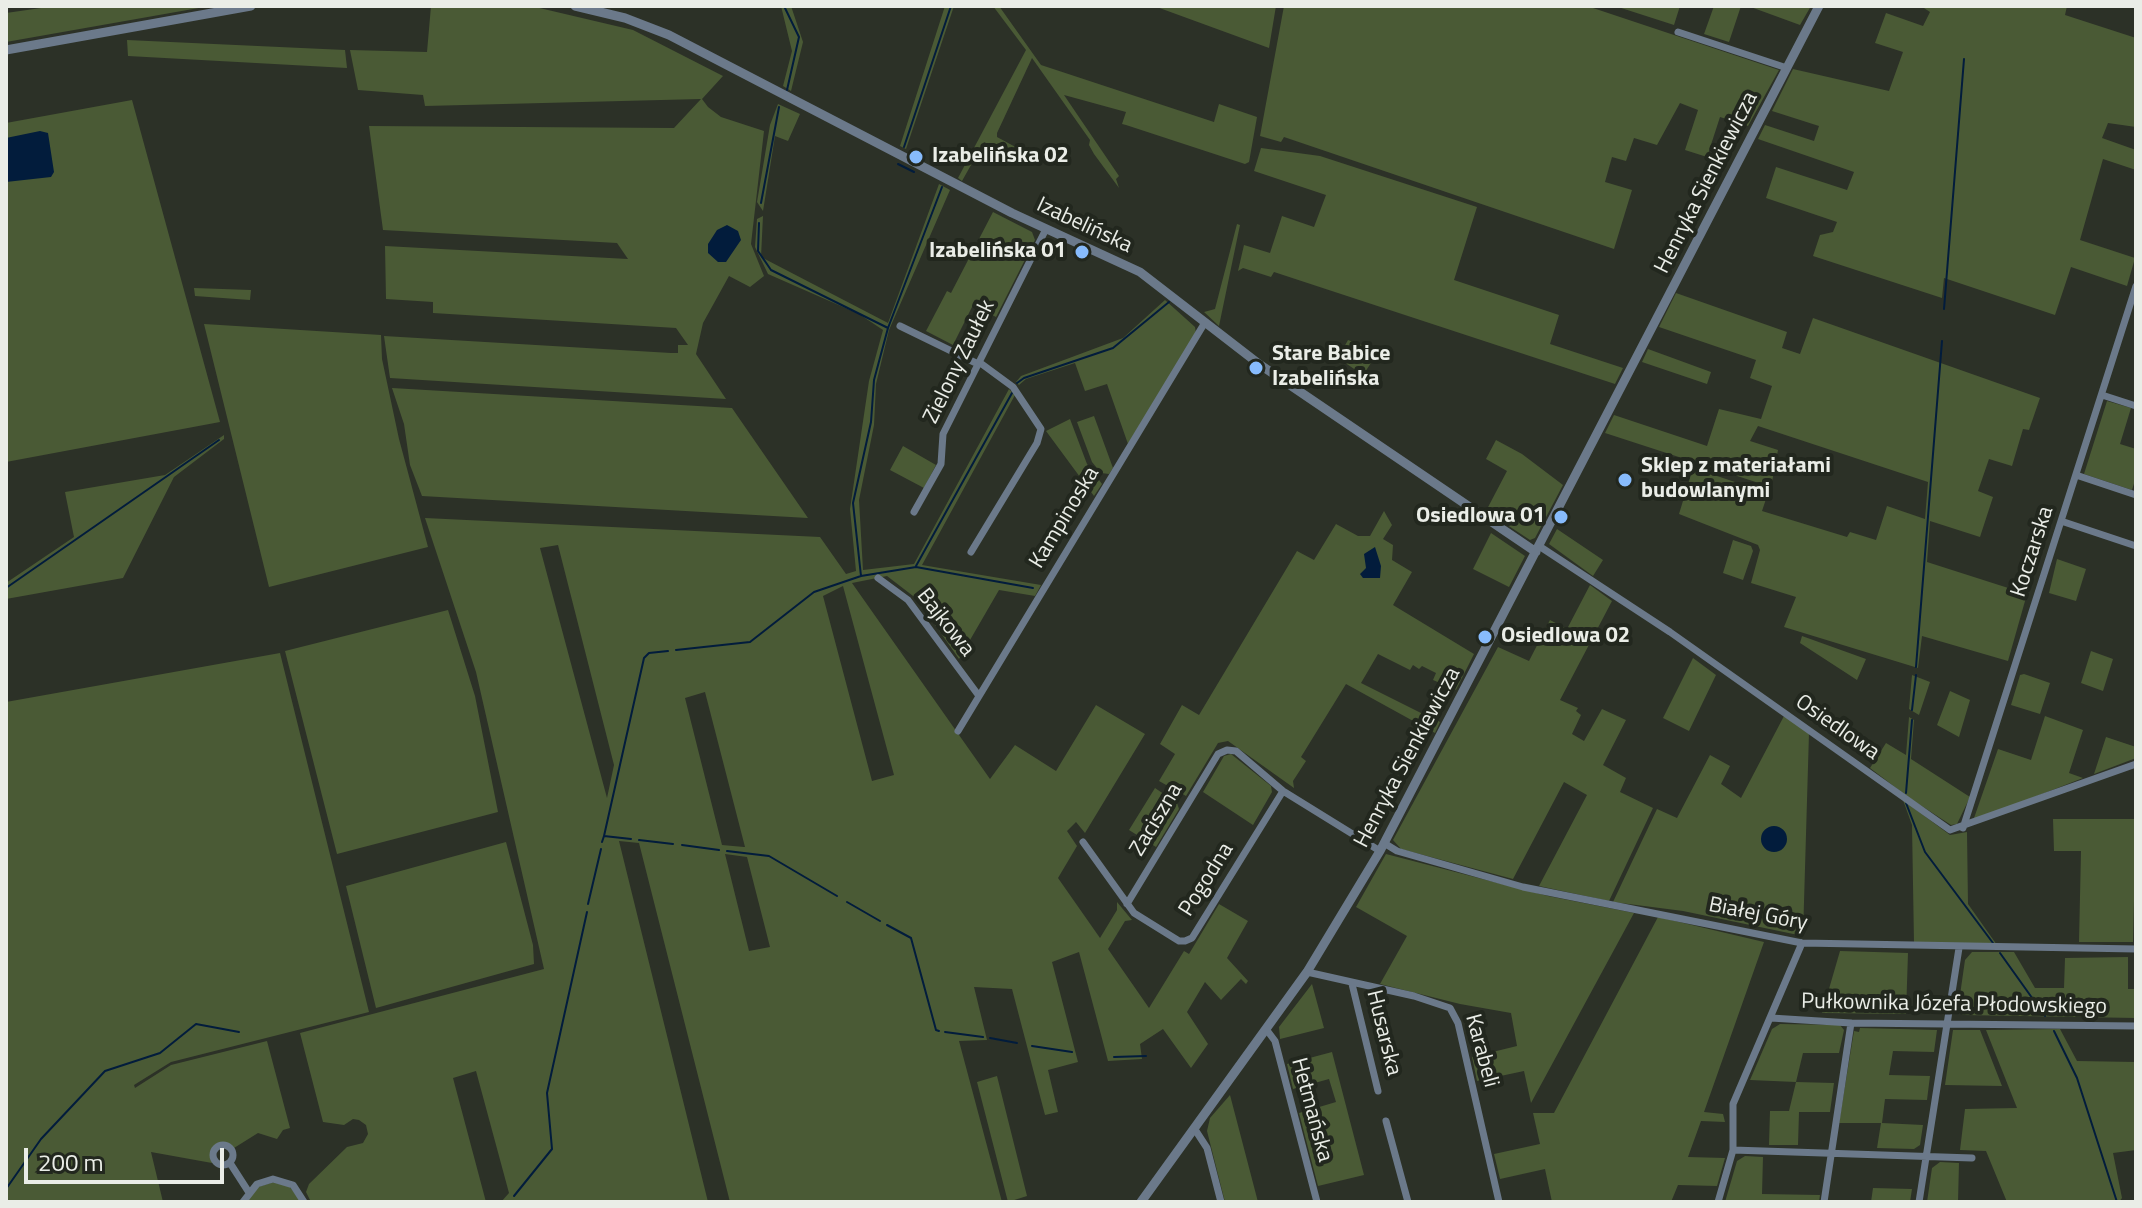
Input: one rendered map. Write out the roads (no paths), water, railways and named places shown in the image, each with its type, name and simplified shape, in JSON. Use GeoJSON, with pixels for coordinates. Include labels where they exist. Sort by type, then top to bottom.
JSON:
{"type":"FeatureCollection","features":[{"type":"Feature","properties":{"kind":"street"},"geometry":{"type":"LineString","coordinates":[[6,50],[251,6]]}},
{"type":"Feature","properties":{"kind":"street","name":"Izabelińska"},"geometry":{"type":"LineString","coordinates":[[575,6],[625,18],[669,35],[1046,229],[1148,276],[1204,324],[1537,549]]}},
{"type":"Feature","properties":{"kind":"street","name":"Henryka Sienkiewicza"},"geometry":{"type":"LineString","coordinates":[[1141,1202],[1307,972],[1382,847],[1819,6]]}},
{"type":"Feature","properties":{"kind":"street"},"geometry":{"type":"LineString","coordinates":[[1678,32],[1787,68]]}},
{"type":"Feature","properties":{"kind":"street","name":"Zielony Zaułek"},"geometry":{"type":"LineString","coordinates":[[914,512],[941,464],[943,434],[1046,229]]}},
{"type":"Feature","properties":{"kind":"street","name":"Koczarska"},"geometry":{"type":"LineString","coordinates":[[1963,828],[2136,286]]}},
{"type":"Feature","properties":{"kind":"street","name":"Kampinoska"},"geometry":{"type":"LineString","coordinates":[[958,731],[1204,324]]}},
{"type":"Feature","properties":{"kind":"street"},"geometry":{"type":"LineString","coordinates":[[900,326],[978,363],[1016,390],[1041,429],[1037,443],[971,552]]}},
{"type":"Feature","properties":{"kind":"street"},"geometry":{"type":"LineString","coordinates":[[2102,395],[2136,406]]}},
{"type":"Feature","properties":{"kind":"street"},"geometry":{"type":"LineString","coordinates":[[2076,475],[2136,495]]}},
{"type":"Feature","properties":{"kind":"street"},"geometry":{"type":"LineString","coordinates":[[2061,521],[2136,546]]}},
{"type":"Feature","properties":{"kind":"street","name":"Osiedlowa"},"geometry":{"type":"LineString","coordinates":[[1537,549],[1670,632],[1945,828],[1956,831],[1963,828]]}},
{"type":"Feature","properties":{"kind":"street","name":"Bajkowa"},"geometry":{"type":"LineString","coordinates":[[878,578],[908,600],[979,696]]}},
{"type":"Feature","properties":{"kind":"street","name":"Białej Góry"},"geometry":{"type":"LineString","coordinates":[[1218,754],[1227,750],[1236,751],[1283,791],[1382,847],[1523,887],[1802,943],[2136,949]]}},
{"type":"Feature","properties":{"kind":"street","name":"Zaciszna"},"geometry":{"type":"LineString","coordinates":[[1127,904],[1218,754]]}},
{"type":"Feature","properties":{"kind":"street"},"geometry":{"type":"LineString","coordinates":[[1963,828],[2136,764]]}},
{"type":"Feature","properties":{"kind":"street","name":"Pogodna"},"geometry":{"type":"LineString","coordinates":[[1083,842],[1141,919],[1179,941],[1189,940],[1283,791]]}},
{"type":"Feature","properties":{"kind":"street"},"geometry":{"type":"LineString","coordinates":[[1718,1202],[1733,1150],[1733,1104],[1802,943]]}},
{"type":"Feature","properties":{"kind":"street"},"geometry":{"type":"LineString","coordinates":[[1919,1202],[1959,948]]}},
{"type":"Feature","properties":{"kind":"street","name":"Karabeli"},"geometry":{"type":"LineString","coordinates":[[1307,972],[1414,996],[1443,1004],[1453,1012],[1499,1202]]}},
{"type":"Feature","properties":{"kind":"street","name":"Husarska"},"geometry":{"type":"LineString","coordinates":[[1352,984],[1378,1091]]}},
{"type":"Feature","properties":{"kind":"street","name":"Pułkownika Józefa Płodowskiego"},"geometry":{"type":"LineString","coordinates":[[1771,1018],[1851,1023],[2136,1026]]}},
{"type":"Feature","properties":{"kind":"street"},"geometry":{"type":"LineString","coordinates":[[1824,1202],[1851,1023]]}},
{"type":"Feature","properties":{"kind":"street","name":"Hetmańska"},"geometry":{"type":"LineString","coordinates":[[1266,1029],[1275,1041],[1317,1202]]}},
{"type":"Feature","properties":{"kind":"street"},"geometry":{"type":"LineString","coordinates":[[1386,1121],[1408,1202]]}},
{"type":"Feature","properties":{"kind":"street"},"geometry":{"type":"LineString","coordinates":[[1194,1128],[1207,1148],[1221,1202]]}},
{"type":"Feature","properties":{"kind":"street"},"geometry":{"type":"LineString","coordinates":[[1733,1150],[1972,1158]]}},
{"type":"Feature","properties":{"kind":"street"},"geometry":{"type":"LineString","coordinates":[[230,1163],[248,1191]]}},
{"type":"Feature","properties":{"kind":"street"},"geometry":{"type":"LineString","coordinates":[[243,1202],[248,1191],[262,1181],[281,1179],[297,1189],[304,1202]]}},
{"type":"Feature","properties":{"kind":"water"},"geometry":{"type":"Polygon","coordinates":[[[40,131],[48,133],[54,172],[51,177],[6,182],[6,138],[40,131]]]}},
{"type":"Feature","properties":{"kind":"water"},"geometry":{"type":"Polygon","coordinates":[[[727,225],[738,231],[741,240],[726,262],[718,262],[708,253],[708,244],[717,230],[727,225]]]}},
{"type":"Feature","properties":{"kind":"water"},"geometry":{"type":"Polygon","coordinates":[[[1375,547],[1381,566],[1380,578],[1363,578],[1360,574],[1366,568],[1364,554],[1375,547]]]}},
{"type":"Feature","properties":{"kind":"water"},"geometry":{"type":"Polygon","coordinates":[[[1774,826],[1783,830],[1787,839],[1783,848],[1774,852],[1765,848],[1761,839],[1765,830],[1774,826]]]}},
{"type":"Feature","properties":{"kind":"waterway"},"geometry":{"type":"LineString","coordinates":[[784,6],[799,37],[787,90]]}},
{"type":"Feature","properties":{"kind":"waterway"},"geometry":{"type":"LineString","coordinates":[[904,147],[951,6]]}},
{"type":"Feature","properties":{"kind":"waterway"},"geometry":{"type":"LineString","coordinates":[[1944,309],[1964,59]]}},
{"type":"Feature","properties":{"kind":"waterway"},"geometry":{"type":"LineString","coordinates":[[761,203],[779,107]]}},
{"type":"Feature","properties":{"kind":"waterway"},"geometry":{"type":"LineString","coordinates":[[898,164],[914,172]]}},
{"type":"Feature","properties":{"kind":"waterway"},"geometry":{"type":"LineString","coordinates":[[861,576],[853,503],[871,422],[874,380],[888,328],[942,187]]}},
{"type":"Feature","properties":{"kind":"waterway"},"geometry":{"type":"LineString","coordinates":[[759,223],[758,251],[771,270],[888,328]]}},
{"type":"Feature","properties":{"kind":"waterway"},"geometry":{"type":"LineString","coordinates":[[1017,383],[1113,348],[1169,302]]}},
{"type":"Feature","properties":{"kind":"waterway"},"geometry":{"type":"LineString","coordinates":[[1916,667],[1942,341]]}},
{"type":"Feature","properties":{"kind":"waterway"},"geometry":{"type":"LineString","coordinates":[[916,566],[1012,393]]}},
{"type":"Feature","properties":{"kind":"waterway"},"geometry":{"type":"LineString","coordinates":[[6,588],[219,440]]}},
{"type":"Feature","properties":{"kind":"waterway"},"geometry":{"type":"LineString","coordinates":[[676,650],[750,642],[814,592],[861,576],[916,567],[1033,588]]}},
{"type":"Feature","properties":{"kind":"waterway"},"geometry":{"type":"LineString","coordinates":[[604,836],[644,658],[649,653],[668,651]]}},
{"type":"Feature","properties":{"kind":"waterway"},"geometry":{"type":"LineString","coordinates":[[1912,710],[1916,675]]}},
{"type":"Feature","properties":{"kind":"waterway"},"geometry":{"type":"LineString","coordinates":[[1906,793],[1912,720]]}},
{"type":"Feature","properties":{"kind":"waterway"},"geometry":{"type":"LineString","coordinates":[[1906,803],[1925,852],[1993,943]]}},
{"type":"Feature","properties":{"kind":"waterway"},"geometry":{"type":"LineString","coordinates":[[602,842],[604,836],[631,839]]}},
{"type":"Feature","properties":{"kind":"waterway"},"geometry":{"type":"LineString","coordinates":[[639,840],[673,844]]}},
{"type":"Feature","properties":{"kind":"waterway"},"geometry":{"type":"LineString","coordinates":[[682,845],[719,850]]}},
{"type":"Feature","properties":{"kind":"waterway"},"geometry":{"type":"LineString","coordinates":[[588,904],[601,849]]}},
{"type":"Feature","properties":{"kind":"waterway"},"geometry":{"type":"LineString","coordinates":[[727,851],[769,856],[837,896]]}},
{"type":"Feature","properties":{"kind":"waterway"},"geometry":{"type":"LineString","coordinates":[[847,902],[880,921]]}},
{"type":"Feature","properties":{"kind":"waterway"},"geometry":{"type":"LineString","coordinates":[[514,1196],[552,1149],[547,1093],[587,912]]}},
{"type":"Feature","properties":{"kind":"waterway"},"geometry":{"type":"LineString","coordinates":[[887,925],[911,938],[936,1030],[939,1031]]}},
{"type":"Feature","properties":{"kind":"waterway"},"geometry":{"type":"LineString","coordinates":[[2000,953],[2045,1016]]}},
{"type":"Feature","properties":{"kind":"waterway"},"geometry":{"type":"LineString","coordinates":[[6,1189],[41,1139],[105,1071],[160,1053],[196,1024],[239,1032]]}},
{"type":"Feature","properties":{"kind":"waterway"},"geometry":{"type":"LineString","coordinates":[[2054,1031],[2077,1078],[2117,1202]]}},
{"type":"Feature","properties":{"kind":"waterway"},"geometry":{"type":"LineString","coordinates":[[945,1032],[983,1037]]}},
{"type":"Feature","properties":{"kind":"waterway"},"geometry":{"type":"LineString","coordinates":[[990,1038],[1017,1043]]}},
{"type":"Feature","properties":{"kind":"waterway"},"geometry":{"type":"LineString","coordinates":[[1032,1046],[1072,1052]]}},
{"type":"Feature","properties":{"kind":"waterway"},"geometry":{"type":"LineString","coordinates":[[1114,1057],[1146,1056]]}},
{"type":"Feature","properties":{"kind":"place","name":"Izabelińska 02"},"geometry":{"type":"Point","coordinates":[916,157]}},
{"type":"Feature","properties":{"kind":"place","name":"Izabelińska 01"},"geometry":{"type":"Point","coordinates":[1082,252]}},
{"type":"Feature","properties":{"kind":"place","name":"Stare Babice Izabelińska"},"geometry":{"type":"Point","coordinates":[1256,368]}},
{"type":"Feature","properties":{"kind":"place","name":"Sklep z materiałami budowlanymi"},"geometry":{"type":"Point","coordinates":[1625,480]}},
{"type":"Feature","properties":{"kind":"place","name":"Osiedlowa 01"},"geometry":{"type":"Point","coordinates":[1561,517]}},
{"type":"Feature","properties":{"kind":"place","name":"Osiedlowa 02"},"geometry":{"type":"Point","coordinates":[1485,637]}}]}
